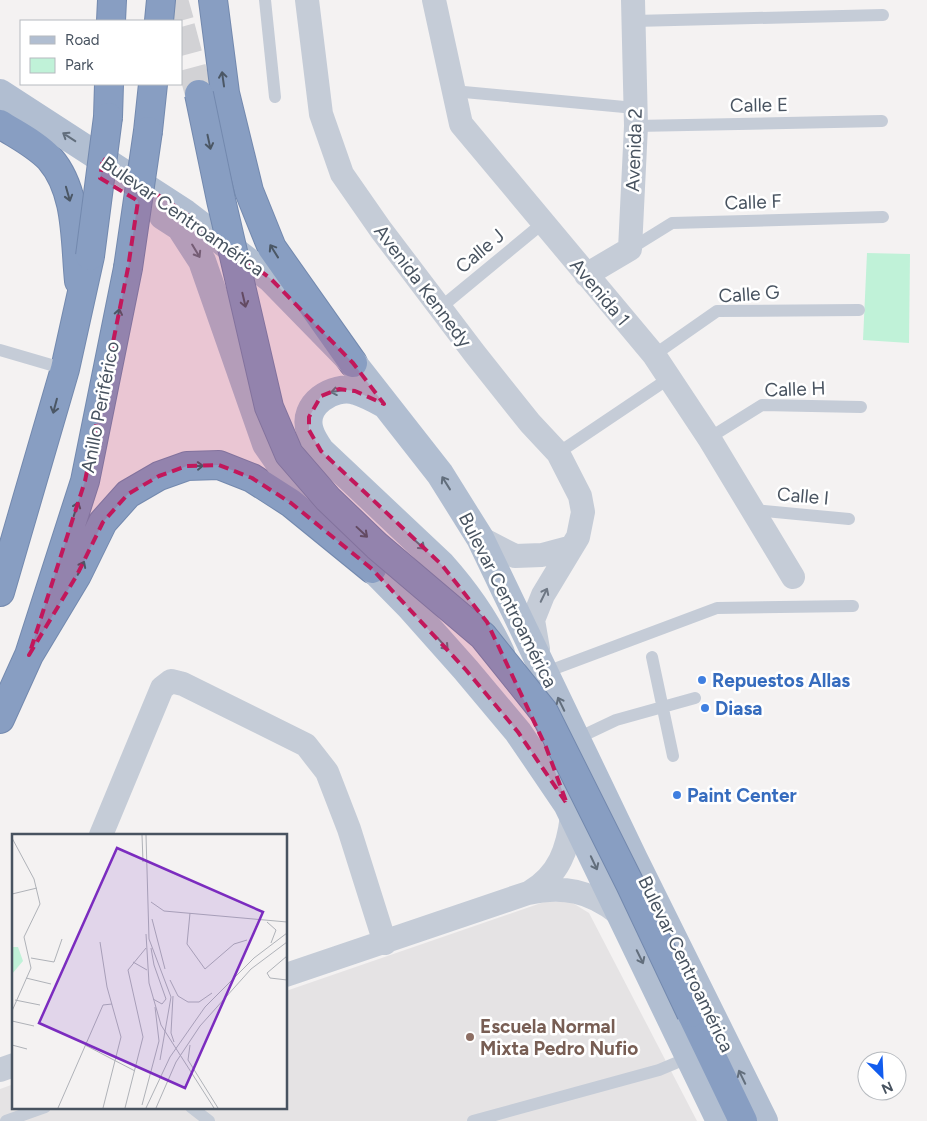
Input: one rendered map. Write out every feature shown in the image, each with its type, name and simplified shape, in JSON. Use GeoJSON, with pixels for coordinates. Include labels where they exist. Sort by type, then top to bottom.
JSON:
{"type":"FeatureCollection","features":[{"type":"Feature","properties":{"kind":"highway"},"geometry":{"type":"LineString","coordinates":[[111,20],[112,0]]}},
{"type":"Feature","properties":{"kind":"highway"},"geometry":{"type":"LineString","coordinates":[[159,20],[161,0]]}},
{"type":"Feature","properties":{"kind":"highway"},"geometry":{"type":"LineString","coordinates":[[213,0],[225,93],[249,191],[272,248],[353,362]]}},
{"type":"Feature","properties":{"kind":"highway"},"geometry":{"type":"LineString","coordinates":[[0,592],[66,368],[81,300],[90,256],[108,117],[109,85]]}},
{"type":"Feature","properties":{"kind":"highway","name":"Anillo Periférico"},"geometry":{"type":"LineString","coordinates":[[0,719],[29,654],[85,481],[128,268],[153,85]]}},
{"type":"Feature","properties":{"kind":"highway"},"geometry":{"type":"LineString","coordinates":[[199,94],[223,209],[269,407],[288,454],[328,499],[377,546],[483,636],[544,712],[630,884],[743,1121]]}},
{"type":"Feature","properties":{"kind":"highway"},"geometry":{"type":"LineString","coordinates":[[0,124],[34,145],[50,159],[67,190],[71,206],[81,300]]}},
{"type":"Feature","properties":{"kind":"highway"},"geometry":{"type":"LineString","coordinates":[[29,654],[77,575],[103,522],[128,494],[159,476],[187,466],[219,465],[252,478],[291,503],[372,569]]}},
{"type":"Feature","properties":{"kind":"main road","name":"Bulevar Centroamérica"},"geometry":{"type":"LineString","coordinates":[[0,93],[193,219],[272,279],[353,362],[440,474],[480,538],[511,604],[543,665],[634,859],[764,1121]]}},
{"type":"Feature","properties":{"kind":"main road","name":"Bulevar Centroamérica"},"geometry":{"type":"LineString","coordinates":[[0,115],[180,226],[202,261],[255,417],[270,451],[300,492],[410,607],[518,732],[570,810],[618,913],[690,1057],[715,1115]]}},
{"type":"Feature","properties":{"kind":"main road"},"geometry":{"type":"LineString","coordinates":[[384,404],[355,391],[339,390],[321,396],[309,416],[309,430],[321,452],[442,564],[487,622],[546,747],[570,810]]}},
{"type":"Feature","properties":{"kind":"street","name":"Avenida Kennedy"},"geometry":{"type":"LineString","coordinates":[[307,0],[321,114],[342,174],[440,308],[524,416],[558,453],[580,496],[583,512],[578,537],[543,595],[533,620],[543,665]]}},
{"type":"Feature","properties":{"kind":"street","name":"Avenida 1"},"geometry":{"type":"LineString","coordinates":[[434,0],[460,124],[654,355],[668,379],[709,438],[793,577]]}},
{"type":"Feature","properties":{"kind":"street","name":"Avenida 2"},"geometry":{"type":"LineString","coordinates":[[630,249],[636,117],[633,11]]}},
{"type":"Feature","properties":{"kind":"street"},"geometry":{"type":"LineString","coordinates":[[586,275],[630,249]]}},
{"type":"Feature","properties":{"kind":"street"},"geometry":{"type":"LineString","coordinates":[[480,538],[515,556],[542,555],[572,548]]}},
{"type":"Feature","properties":{"kind":"street"},"geometry":{"type":"LineString","coordinates":[[101,834],[162,688],[170,681],[184,684],[306,746],[327,772],[349,829],[386,943]]}},
{"type":"Feature","properties":{"kind":"street"},"geometry":{"type":"LineString","coordinates":[[528,893],[541,886],[560,862],[570,834],[570,810]]}},
{"type":"Feature","properties":{"kind":"street"},"geometry":{"type":"LineString","coordinates":[[288,974],[386,943],[528,893],[547,889],[567,889],[586,893],[618,913]]}},
{"type":"Feature","properties":{"kind":"street"},"geometry":{"type":"LineString","coordinates":[[0,1070],[12,1066]]}},
{"type":"Feature","properties":{"kind":"lane"},"geometry":{"type":"LineString","coordinates":[[264,0],[275,97]]}},
{"type":"Feature","properties":{"kind":"lane"},"geometry":{"type":"LineString","coordinates":[[633,11],[883,15]]}},
{"type":"Feature","properties":{"kind":"lane","name":"Calle E"},"geometry":{"type":"LineString","coordinates":[[454,91],[636,117],[882,121]]}},
{"type":"Feature","properties":{"kind":"lane","name":"Calle F"},"geometry":{"type":"LineString","coordinates":[[630,249],[672,223],[883,217]]}},
{"type":"Feature","properties":{"kind":"lane","name":"Calle J"},"geometry":{"type":"LineString","coordinates":[[440,308],[543,223]]}},
{"type":"Feature","properties":{"kind":"lane","name":"Calle G"},"geometry":{"type":"LineString","coordinates":[[654,355],[717,311],[858,310]]}},
{"type":"Feature","properties":{"kind":"lane"},"geometry":{"type":"LineString","coordinates":[[0,350],[66,368]]}},
{"type":"Feature","properties":{"kind":"lane"},"geometry":{"type":"LineString","coordinates":[[558,453],[668,379]]}},
{"type":"Feature","properties":{"kind":"lane","name":"Calle H"},"geometry":{"type":"LineString","coordinates":[[709,438],[762,405],[861,407]]}},
{"type":"Feature","properties":{"kind":"lane","name":"Calle I"},"geometry":{"type":"LineString","coordinates":[[753,510],[849,520]]}},
{"type":"Feature","properties":{"kind":"lane"},"geometry":{"type":"LineString","coordinates":[[543,665],[717,608],[853,606]]}},
{"type":"Feature","properties":{"kind":"lane"},"geometry":{"type":"LineString","coordinates":[[652,657],[664,706],[673,756]]}},
{"type":"Feature","properties":{"kind":"lane"},"geometry":{"type":"LineString","coordinates":[[578,738],[616,720],[694,698]]}},
{"type":"Feature","properties":{"kind":"lane"},"geometry":{"type":"LineString","coordinates":[[473,1121],[659,1070],[690,1057]]}},
{"type":"Feature","properties":{"kind":"lane"},"geometry":{"type":"LineString","coordinates":[[6,1121],[42,1108]]}},
{"type":"Feature","properties":{"kind":"lane"},"geometry":{"type":"LineString","coordinates":[[192,1108],[209,1121]]}},
{"type":"Feature","properties":{"kind":"highlighted area"},"geometry":{"type":"Polygon","coordinates":[[[103,159],[185,213],[271,279],[353,363],[384,404],[355,391],[339,389],[321,396],[309,417],[309,430],[321,451],[442,565],[487,622],[546,747],[567,804],[518,732],[466,670],[372,569],[291,503],[252,478],[219,465],[187,466],[159,476],[128,494],[103,522],[77,575],[29,655],[85,481],[128,268],[138,201],[100,178],[103,159]]]}},
{"type":"Feature","properties":{"kind":"shaded area","name":"Escuela Normal Mixta Pedro Nufio"},"geometry":{"type":"Polygon","coordinates":[[[544,902],[571,902],[589,913],[697,1121],[0,1121],[0,1089],[12,1085],[12,1108],[288,1108],[288,990],[544,902]]]}},
{"type":"Feature","properties":{"kind":"green space"},"geometry":{"type":"Polygon","coordinates":[[[867,253],[910,254],[909,343],[863,340],[867,253]]]}},
{"type":"Feature","properties":{"kind":"tunnel"},"geometry":{"type":"LineString","coordinates":[[174,0],[180,20]]}},
{"type":"Feature","properties":{"kind":"tunnel"},"geometry":{"type":"LineString","coordinates":[[182,31],[199,94]]}},
{"type":"Feature","properties":{"kind":"place","name":"Repuestos Allas"},"geometry":{"type":"Point","coordinates":[702,680]}},
{"type":"Feature","properties":{"kind":"place","name":"Diasa"},"geometry":{"type":"Point","coordinates":[705,708]}},
{"type":"Feature","properties":{"kind":"place","name":"Paint Center"},"geometry":{"type":"Point","coordinates":[677,795]}},
{"type":"Feature","properties":{"kind":"place","name":"Escuela Normal Mixta Pedro Nufio"},"geometry":{"type":"Point","coordinates":[470,1037]}}]}
